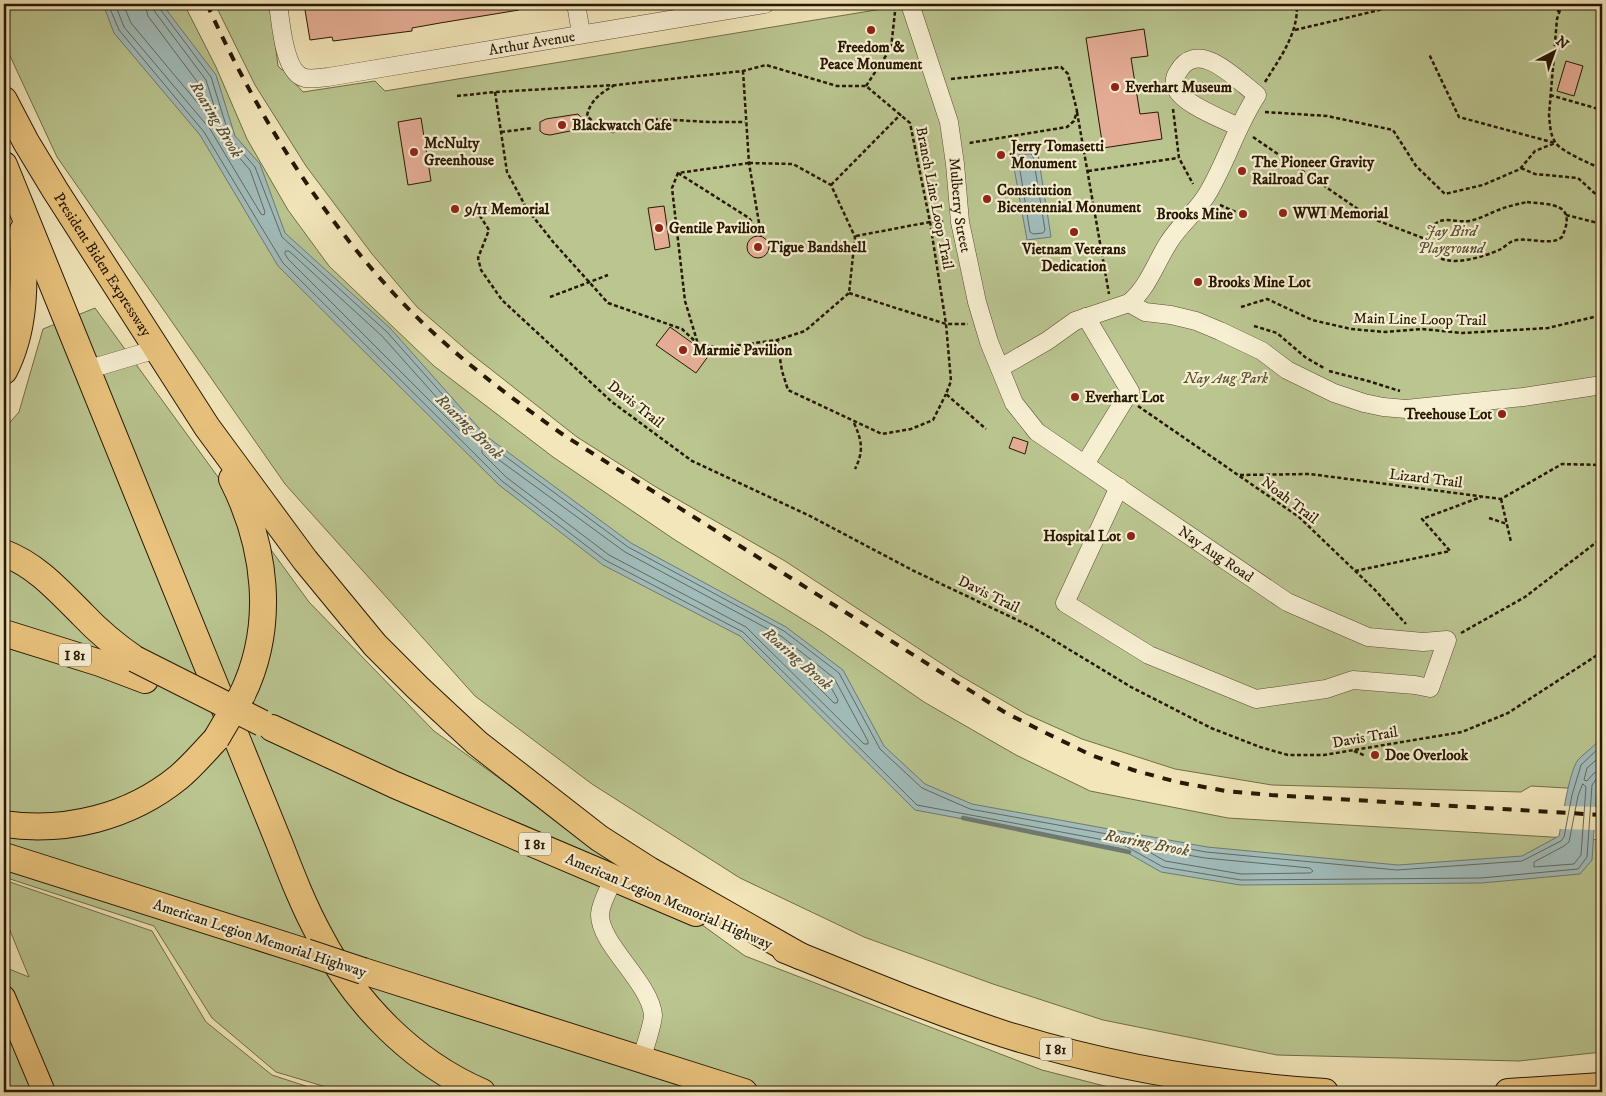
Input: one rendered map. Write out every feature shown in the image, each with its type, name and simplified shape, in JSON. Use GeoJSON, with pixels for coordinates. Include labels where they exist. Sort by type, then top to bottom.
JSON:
{"type":"FeatureCollection","features":[{"type":"Feature","properties":{"kind":"highway","name":"President Biden Expressway"},"geometry":{"type":"LineString","coordinates":[[4,100],[26,142],[55,190],[207,427]]}},
{"type":"Feature","properties":{"kind":"highway"},"geometry":{"type":"LineString","coordinates":[[4,165],[290,868],[321,938],[351,986],[386,1026],[428,1061],[450,1076],[482,1092]]}},
{"type":"Feature","properties":{"kind":"highway"},"geometry":{"type":"LineString","coordinates":[[4,371],[15,342],[22,313],[24,286],[23,213]]}},
{"type":"Feature","properties":{"kind":"highway"},"geometry":{"type":"LineString","coordinates":[[4,824],[52,827],[76,824],[112,814],[156,793],[197,760],[216,738],[242,695],[261,639],[264,608],[263,582],[259,559],[242,498],[207,427]]}},
{"type":"Feature","properties":{"kind":"highway"},"geometry":{"type":"LineString","coordinates":[[207,427],[335,599],[375,645],[456,724],[498,760],[599,838],[649,870],[800,956]]}},
{"type":"Feature","properties":{"kind":"highway"},"geometry":{"type":"LineString","coordinates":[[4,552],[24,562],[45,577],[98,631],[140,669]]}},
{"type":"Feature","properties":{"kind":"highway","name":"American Legion Memorial Highway"},"geometry":{"type":"LineString","coordinates":[[4,633],[100,663],[140,669],[395,785],[800,956],[945,1014],[1059,1050],[1139,1069],[1251,1086],[1325,1092]]}},
{"type":"Feature","properties":{"kind":"highway","name":"American Legion Memorial Highway"},"geometry":{"type":"LineString","coordinates":[[4,856],[744,1092]]}},
{"type":"Feature","properties":{"kind":"highway"},"geometry":{"type":"LineString","coordinates":[[1508,1092],[1602,1086]]}},
{"type":"Feature","properties":{"kind":"main road"},"geometry":{"type":"LineString","coordinates":[[4,997],[44,1092]]}},
{"type":"Feature","properties":{"kind":"street","name":"Arthur Avenue"},"geometry":{"type":"LineString","coordinates":[[278,4],[287,55],[294,70],[300,76],[306,78],[328,77],[765,4]]}},
{"type":"Feature","properties":{"kind":"street"},"geometry":{"type":"LineString","coordinates":[[576,4],[582,34]]}},
{"type":"Feature","properties":{"kind":"street","name":"Mulberry Street"},"geometry":{"type":"LineString","coordinates":[[910,4],[949,122],[960,220],[977,302],[989,342],[1014,403]]}},
{"type":"Feature","properties":{"kind":"street"},"geometry":{"type":"LineString","coordinates":[[1000,368],[1047,341],[1074,321],[1129,303],[1146,283],[1171,238],[1204,200],[1222,167],[1246,111],[1257,95],[1210,60],[1200,57],[1189,60],[1181,66],[1174,86],[1180,95],[1189,102],[1239,127]]}},
{"type":"Feature","properties":{"kind":"street"},"geometry":{"type":"LineString","coordinates":[[1129,303],[1145,312],[1171,315],[1212,327],[1262,351],[1287,370],[1334,394],[1382,407],[1414,408],[1523,397],[1602,385]]}},
{"type":"Feature","properties":{"kind":"street"},"geometry":{"type":"LineString","coordinates":[[1085,464],[1130,391],[1086,316]]}},
{"type":"Feature","properties":{"kind":"street"},"geometry":{"type":"LineString","coordinates":[[86,370],[157,349]]}},
{"type":"Feature","properties":{"kind":"street","name":"Nay Aug Road"},"geometry":{"type":"LineString","coordinates":[[1014,403],[1037,432],[1287,602],[1368,637],[1422,642],[1447,640]]}},
{"type":"Feature","properties":{"kind":"street"},"geometry":{"type":"LineString","coordinates":[[1119,488],[1065,603],[1149,655],[1256,699],[1326,689],[1353,680],[1430,688],[1447,640]]}},
{"type":"Feature","properties":{"kind":"street"},"geometry":{"type":"LineString","coordinates":[[614,878],[604,901],[600,915],[601,923],[612,945],[648,998],[652,1008],[653,1018],[641,1060]]}},
{"type":"Feature","properties":{"kind":"path"},"geometry":{"type":"LineString","coordinates":[[458,96],[616,84],[743,71],[766,66],[837,86],[866,86],[891,48],[896,4]]}},
{"type":"Feature","properties":{"kind":"path"},"geometry":{"type":"LineString","coordinates":[[1257,95],[1295,30],[1298,16],[1297,4]]}},
{"type":"Feature","properties":{"kind":"path"},"geometry":{"type":"LineString","coordinates":[[1295,30],[1405,4]]}},
{"type":"Feature","properties":{"kind":"path"},"geometry":{"type":"LineString","coordinates":[[1555,143],[1550,130],[1549,115],[1557,19],[1560,4]]}},
{"type":"Feature","properties":{"kind":"path"},"geometry":{"type":"LineString","coordinates":[[1430,54],[1459,117],[1555,143],[1573,155],[1602,169]]}},
{"type":"Feature","properties":{"kind":"path"},"geometry":{"type":"LineString","coordinates":[[935,81],[1061,67],[1068,74],[1077,111],[1112,308]]}},
{"type":"Feature","properties":{"kind":"path"},"geometry":{"type":"LineString","coordinates":[[678,173],[749,218],[761,235],[749,163],[743,71]]}},
{"type":"Feature","properties":{"kind":"path"},"geometry":{"type":"LineString","coordinates":[[616,84],[600,93],[589,108],[587,116],[598,126],[613,132],[658,119],[745,122]]}},
{"type":"Feature","properties":{"kind":"path","name":"Branch Line Loop Trail"},"geometry":{"type":"LineString","coordinates":[[866,86],[910,123],[930,222],[946,324],[951,381],[946,394]]}},
{"type":"Feature","properties":{"kind":"path"},"geometry":{"type":"LineString","coordinates":[[495,92],[507,172],[527,209],[554,243],[608,303],[682,329],[698,344],[719,348],[777,340],[805,331],[849,293],[855,237],[831,185],[793,164],[749,163],[678,173]]}},
{"type":"Feature","properties":{"kind":"path"},"geometry":{"type":"LineString","coordinates":[[1550,95],[1602,110]]}},
{"type":"Feature","properties":{"kind":"path"},"geometry":{"type":"LineString","coordinates":[[1173,108],[1179,158],[1204,200],[1240,214]]}},
{"type":"Feature","properties":{"kind":"path"},"geometry":{"type":"LineString","coordinates":[[952,146],[1067,127],[1074,121],[1077,111]]}},
{"type":"Feature","properties":{"kind":"path"},"geometry":{"type":"LineString","coordinates":[[1246,111],[1327,116],[1393,130],[1416,166],[1444,194],[1484,185],[1521,168],[1535,151],[1555,143]]}},
{"type":"Feature","properties":{"kind":"path"},"geometry":{"type":"LineString","coordinates":[[831,185],[901,114]]}},
{"type":"Feature","properties":{"kind":"path"},"geometry":{"type":"LineString","coordinates":[[1239,127],[1371,218],[1428,240]]}},
{"type":"Feature","properties":{"kind":"path"},"geometry":{"type":"LineString","coordinates":[[501,132],[533,128]]}},
{"type":"Feature","properties":{"kind":"path"},"geometry":{"type":"LineString","coordinates":[[1088,171],[1179,158]]}},
{"type":"Feature","properties":{"kind":"path"},"geometry":{"type":"LineString","coordinates":[[1521,168],[1535,174],[1578,178],[1602,200]]}},
{"type":"Feature","properties":{"kind":"path"},"geometry":{"type":"LineString","coordinates":[[678,173],[672,188],[685,301],[698,344]]}},
{"type":"Feature","properties":{"kind":"path"},"geometry":{"type":"LineString","coordinates":[[1566,215],[1565,230],[1562,236],[1556,240],[1512,241],[1502,249],[1464,260],[1443,260],[1434,253],[1428,240],[1428,234],[1434,225],[1439,222],[1451,220],[1466,222],[1482,218],[1502,208],[1527,202],[1553,204],[1566,215],[1594,222],[1602,222]]}},
{"type":"Feature","properties":{"kind":"path","name":"Davis Trail"},"geometry":{"type":"LineString","coordinates":[[481,209],[480,216],[489,230],[478,258],[481,270],[502,300],[612,402],[692,462],[810,516],[914,570],[1032,627],[1131,687],[1211,728],[1260,747],[1288,755],[1324,755],[1462,732],[1508,713],[1602,652]]}},
{"type":"Feature","properties":{"kind":"path"},"geometry":{"type":"LineString","coordinates":[[855,237],[930,222],[960,220]]}},
{"type":"Feature","properties":{"kind":"path"},"geometry":{"type":"LineString","coordinates":[[550,297],[608,275]]}},
{"type":"Feature","properties":{"kind":"path"},"geometry":{"type":"LineString","coordinates":[[849,293],[946,324],[984,324]]}},
{"type":"Feature","properties":{"kind":"path","name":"Main Line Loop Trail"},"geometry":{"type":"LineString","coordinates":[[1241,307],[1268,299],[1312,320],[1350,330],[1386,332],[1422,328],[1462,333],[1540,329],[1602,315]]}},
{"type":"Feature","properties":{"kind":"path"},"geometry":{"type":"LineString","coordinates":[[1254,326],[1277,332],[1305,357],[1328,370],[1402,392]]}},
{"type":"Feature","properties":{"kind":"path"},"geometry":{"type":"LineString","coordinates":[[777,340],[782,371],[788,390],[853,422],[882,434],[911,429],[933,420],[946,394],[986,429]]}},
{"type":"Feature","properties":{"kind":"path","name":"Noah Trail"},"geometry":{"type":"LineString","coordinates":[[1126,397],[1299,517],[1375,590],[1422,642]]}},
{"type":"Feature","properties":{"kind":"path"},"geometry":{"type":"LineString","coordinates":[[853,422],[860,438],[861,457],[855,469]]}},
{"type":"Feature","properties":{"kind":"path"},"geometry":{"type":"LineString","coordinates":[[1511,542],[1502,499],[1562,464],[1602,465]]}},
{"type":"Feature","properties":{"kind":"path","name":"Lizard Trail"},"geometry":{"type":"LineString","coordinates":[[1238,475],[1310,474],[1502,499]]}},
{"type":"Feature","properties":{"kind":"path"},"geometry":{"type":"LineString","coordinates":[[1355,571],[1450,551],[1422,519],[1482,496]]}},
{"type":"Feature","properties":{"kind":"path"},"geometry":{"type":"LineString","coordinates":[[1489,518],[1507,524]]}},
{"type":"Feature","properties":{"kind":"path"},"geometry":{"type":"LineString","coordinates":[[1447,640],[1525,597],[1602,538]]}},
{"type":"Feature","properties":{"kind":"path"},"geometry":{"type":"LineString","coordinates":[[1351,750],[1366,756]]}},
{"type":"Feature","properties":{"kind":"green space"},"geometry":{"type":"Polygon","coordinates":[[[4,4],[184,4],[216,67],[247,139],[288,210],[329,266],[434,366],[553,457],[675,540],[823,632],[924,702],[1016,755],[1090,791],[1228,818],[1602,840],[1602,1052],[1519,1061],[1277,1055],[1103,1020],[993,984],[864,937],[740,878],[592,784],[475,696],[285,484],[57,157],[4,43],[4,4]]]}},
{"type":"Feature","properties":{"kind":"green space","name":"Nay Aug Park"},"geometry":{"type":"Polygon","coordinates":[[[215,4],[270,4],[278,66],[282,70],[285,69],[303,92],[375,81],[385,91],[912,4],[1602,4],[1602,790],[1531,786],[1521,792],[1272,785],[1175,769],[1082,739],[1026,714],[959,675],[785,561],[656,487],[577,437],[470,353],[417,307],[372,254],[306,166],[255,85],[215,4]]]}},
{"type":"Feature","properties":{"kind":"green space"},"geometry":{"type":"Polygon","coordinates":[[[95,308],[309,602],[434,731],[745,956],[1042,1070],[1128,1092],[343,1092],[276,1072],[212,1018],[154,926],[4,877],[4,429],[19,412],[43,329],[95,308]]]}},
{"type":"Feature","properties":{"kind":"green space"},"geometry":{"type":"Polygon","coordinates":[[[4,880],[152,931],[206,1022],[272,1075],[324,1092],[4,1092],[4,967],[29,977],[4,916],[4,880]]]}},
{"type":"Feature","properties":{"kind":"water"},"geometry":{"type":"Polygon","coordinates":[[[103,4],[162,4],[216,75],[235,136],[260,164],[285,233],[390,328],[486,436],[631,543],[786,627],[843,670],[884,746],[925,784],[972,804],[1207,847],[1398,865],[1522,856],[1559,836],[1569,785],[1575,766],[1578,760],[1602,736],[1602,779],[1597,787],[1592,860],[1580,874],[1482,883],[1240,885],[1161,872],[1119,848],[915,810],[740,636],[603,565],[499,485],[278,266],[200,135],[114,33],[103,4]]]}},
{"type":"Feature","properties":{"kind":"water"},"geometry":{"type":"Polygon","coordinates":[[[1037,148],[1051,237],[1027,240],[1011,151],[1037,148]]]}},
{"type":"Feature","properties":{"kind":"pier"},"geometry":{"type":"Polygon","coordinates":[[[1562,806],[1599,807],[1597,830],[1558,829],[1562,806]]]}},
{"type":"Feature","properties":{"kind":"building"},"geometry":{"type":"Polygon","coordinates":[[[304,4],[519,4],[519,10],[412,28],[412,31],[333,41],[332,37],[310,40],[304,4]]]}},
{"type":"Feature","properties":{"kind":"building","name":"Everhart Museum"},"geometry":{"type":"Polygon","coordinates":[[[1144,29],[1148,56],[1131,58],[1140,114],[1158,112],[1162,139],[1103,148],[1086,38],[1144,29]]]}},
{"type":"Feature","properties":{"kind":"building"},"geometry":{"type":"Polygon","coordinates":[[[1566,61],[1583,66],[1574,96],[1557,91],[1566,61]]]}},
{"type":"Feature","properties":{"kind":"building","name":"Blackwatch Cafe"},"geometry":{"type":"Polygon","coordinates":[[[578,114],[584,121],[580,129],[550,135],[540,131],[540,122],[546,119],[578,114]]]}},
{"type":"Feature","properties":{"kind":"building","name":"McNulty Greenhouse"},"geometry":{"type":"Polygon","coordinates":[[[421,118],[431,181],[408,185],[398,122],[421,118]]]}},
{"type":"Feature","properties":{"kind":"building","name":"Gentile Pavilion"},"geometry":{"type":"Polygon","coordinates":[[[664,206],[670,247],[655,250],[648,208],[664,206]]]}},
{"type":"Feature","properties":{"kind":"building","name":"Tigue Bandshell"},"geometry":{"type":"Polygon","coordinates":[[[758,236],[766,239],[769,247],[766,255],[758,258],[750,255],[747,247],[750,239],[758,236]]]}},
{"type":"Feature","properties":{"kind":"building","name":"Marmie Pavilion"},"geometry":{"type":"Polygon","coordinates":[[[670,327],[709,355],[696,373],[656,345],[670,327]]]}},
{"type":"Feature","properties":{"kind":"building"},"geometry":{"type":"Polygon","coordinates":[[[1013,437],[1028,442],[1025,454],[1009,448],[1013,437]]]}},
{"type":"Feature","properties":{"kind":"waterway","name":"Roaring Brook"},"geometry":{"type":"LineString","coordinates":[[963,818],[1129,852]]}},
{"type":"Feature","properties":{"kind":"railway"},"geometry":{"type":"LineString","coordinates":[[207,4],[245,82],[290,158],[314,194],[367,263],[396,296],[435,335],[520,404],[565,436],[1006,713],[1091,755],[1133,770],[1177,782],[1226,791],[1602,815]]}},
{"type":"Feature","properties":{"kind":"place","name":"Freedom & Peace Monument"},"geometry":{"type":"Point","coordinates":[871,30]}},
{"type":"Feature","properties":{"kind":"place","name":"Everhart Museum"},"geometry":{"type":"Point","coordinates":[1115,87]}},
{"type":"Feature","properties":{"kind":"place","name":"Blackwatch Cafe"},"geometry":{"type":"Point","coordinates":[562,125]}},
{"type":"Feature","properties":{"kind":"place","name":"McNulty Greenhouse"},"geometry":{"type":"Point","coordinates":[414,152]}},
{"type":"Feature","properties":{"kind":"place","name":"Jerry Tomasetti Monument"},"geometry":{"type":"Point","coordinates":[1001,155]}},
{"type":"Feature","properties":{"kind":"place","name":"The Pioneer Gravity Railroad Car"},"geometry":{"type":"Point","coordinates":[1242,171]}},
{"type":"Feature","properties":{"kind":"place","name":"Constitution Bicentennial Monument"},"geometry":{"type":"Point","coordinates":[987,199]}},
{"type":"Feature","properties":{"kind":"place","name":"9/11 Memorial"},"geometry":{"type":"Point","coordinates":[455,209]}},
{"type":"Feature","properties":{"kind":"place","name":"WWI Memorial"},"geometry":{"type":"Point","coordinates":[1283,213]}},
{"type":"Feature","properties":{"kind":"place","name":"Brooks Mine"},"geometry":{"type":"Point","coordinates":[1243,214]}},
{"type":"Feature","properties":{"kind":"place","name":"Gentile Pavilion"},"geometry":{"type":"Point","coordinates":[659,228]}},
{"type":"Feature","properties":{"kind":"place","name":"Vietnam Veterans Dedication"},"geometry":{"type":"Point","coordinates":[1074,232]}},
{"type":"Feature","properties":{"kind":"place","name":"Tigue Bandshell"},"geometry":{"type":"Point","coordinates":[758,247]}},
{"type":"Feature","properties":{"kind":"place","name":"Brooks Mine Lot"},"geometry":{"type":"Point","coordinates":[1198,282]}},
{"type":"Feature","properties":{"kind":"place","name":"Marmie Pavilion"},"geometry":{"type":"Point","coordinates":[683,350]}},
{"type":"Feature","properties":{"kind":"place","name":"Everhart Lot"},"geometry":{"type":"Point","coordinates":[1075,397]}},
{"type":"Feature","properties":{"kind":"place","name":"Treehouse Lot"},"geometry":{"type":"Point","coordinates":[1502,414]}},
{"type":"Feature","properties":{"kind":"place","name":"Hospital Lot"},"geometry":{"type":"Point","coordinates":[1131,536]}},
{"type":"Feature","properties":{"kind":"place","name":"Doe Overlook"},"geometry":{"type":"Point","coordinates":[1375,755]}},
{"type":"Feature","properties":{"kind":"park label","name":"Jay Bird Playground"},"geometry":{"type":"Point","coordinates":[1451,240]}}]}
